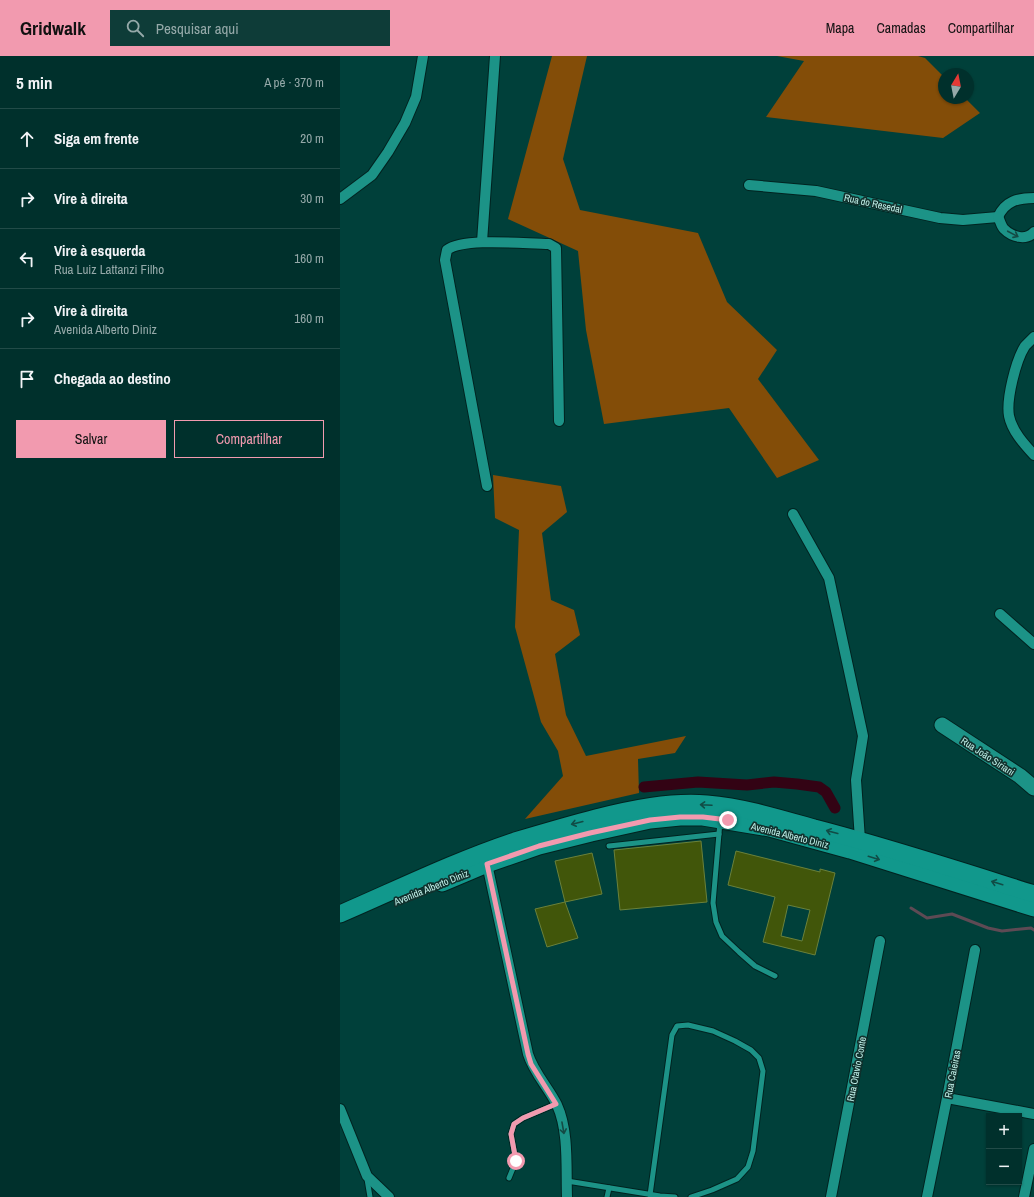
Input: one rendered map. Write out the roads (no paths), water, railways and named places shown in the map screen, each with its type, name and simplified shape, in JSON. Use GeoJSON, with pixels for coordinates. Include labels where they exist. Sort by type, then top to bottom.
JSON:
{"type":"FeatureCollection","features":[{"type":"Feature","properties":{"kind":"main road","name":"Avenida Alberto Diniz"},"geometry":{"type":"LineString","coordinates":[[340,914],[462,862],[514,842],[566,826],[655,806],[707,804],[780,818],[860,840],[1034,894]]}},
{"type":"Feature","properties":{"kind":"main road","name":"Avenida Alberto Diniz"},"geometry":{"type":"LineString","coordinates":[[340,924],[487,864],[539,846],[650,820],[688,817],[703,817],[719,827],[770,828],[850,850],[1034,908]]}},
{"type":"Feature","properties":{"kind":"street"},"geometry":{"type":"LineString","coordinates":[[340,199],[372,175],[405,123],[416,97],[423,56]]}},
{"type":"Feature","properties":{"kind":"street"},"geometry":{"type":"LineString","coordinates":[[482,242],[495,56]]}},
{"type":"Feature","properties":{"kind":"street","name":"Rua do Resedal"},"geometry":{"type":"LineString","coordinates":[[748,185],[816,191],[940,218],[963,220],[998,217]]}},
{"type":"Feature","properties":{"kind":"street"},"geometry":{"type":"LineString","coordinates":[[1032,199],[1016,200],[1007,204],[1001,210],[998,217],[1004,228],[1012,235],[1021,238],[1031,236],[1034,232]]}},
{"type":"Feature","properties":{"kind":"street"},"geometry":{"type":"LineString","coordinates":[[487,486],[445,260],[447,250],[450,248],[457,244],[482,242],[549,244],[556,248],[558,420]]}},
{"type":"Feature","properties":{"kind":"street"},"geometry":{"type":"LineString","coordinates":[[1034,337],[1025,346],[1015,371],[1010,398],[1010,416],[1017,435],[1034,455]]}},
{"type":"Feature","properties":{"kind":"street"},"geometry":{"type":"LineString","coordinates":[[1017,435],[1034,443]]}},
{"type":"Feature","properties":{"kind":"street"},"geometry":{"type":"LineString","coordinates":[[793,514],[829,578],[863,736],[856,780],[860,840]]}},
{"type":"Feature","properties":{"kind":"street"},"geometry":{"type":"LineString","coordinates":[[1000,614],[1034,644]]}},
{"type":"Feature","properties":{"kind":"street","name":"Rua João Siriani"},"geometry":{"type":"LineString","coordinates":[[942,725],[1020,776],[1034,788]]}},
{"type":"Feature","properties":{"kind":"street"},"geometry":{"type":"LineString","coordinates":[[487,864],[528,1054],[531,1064],[556,1104],[561,1116],[564,1131],[567,1197]]}},
{"type":"Feature","properties":{"kind":"street","name":"Rua Otavio Conte"},"geometry":{"type":"LineString","coordinates":[[831,1197],[880,941]]}},
{"type":"Feature","properties":{"kind":"street","name":"Rua Caieiras"},"geometry":{"type":"LineString","coordinates":[[927,1197],[948,1098],[975,950]]}},
{"type":"Feature","properties":{"kind":"street"},"geometry":{"type":"LineString","coordinates":[[948,1098],[1034,1114]]}},
{"type":"Feature","properties":{"kind":"street"},"geometry":{"type":"LineString","coordinates":[[340,1109],[367,1176],[389,1197]]}},
{"type":"Feature","properties":{"kind":"street"},"geometry":{"type":"LineString","coordinates":[[1024,1197],[1034,1149]]}},
{"type":"Feature","properties":{"kind":"lane"},"geometry":{"type":"LineString","coordinates":[[609,846],[719,827],[713,903],[716,922],[722,936],[739,952],[755,966],[776,976]]}},
{"type":"Feature","properties":{"kind":"lane"},"geometry":{"type":"LineString","coordinates":[[650,1194],[672,1035],[677,1026],[688,1025],[713,1031],[751,1050],[758,1058],[763,1071],[753,1151],[748,1167],[737,1179],[691,1197]]}},
{"type":"Feature","properties":{"kind":"lane"},"geometry":{"type":"LineString","coordinates":[[509,1178],[516,1161],[511,1134],[514,1124],[523,1118],[556,1104]]}},
{"type":"Feature","properties":{"kind":"lane"},"geometry":{"type":"LineString","coordinates":[[367,1176],[370,1197]]}},
{"type":"Feature","properties":{"kind":"lane"},"geometry":{"type":"LineString","coordinates":[[567,1181],[634,1194],[675,1197]]}},
{"type":"Feature","properties":{"kind":"lane"},"geometry":{"type":"LineString","coordinates":[[607,1197],[609,1188]]}},
{"type":"Feature","properties":{"kind":"waterway"},"geometry":{"type":"LineString","coordinates":[[644,787],[698,782],[747,785],[774,782],[797,784],[819,787],[826,792],[835,808]]}},
{"type":"Feature","properties":{"kind":"waterway"},"geometry":{"type":"LineString","coordinates":[[911,908],[927,918],[952,914],[988,928],[1002,931],[1031,928],[1034,930]]}}]}
